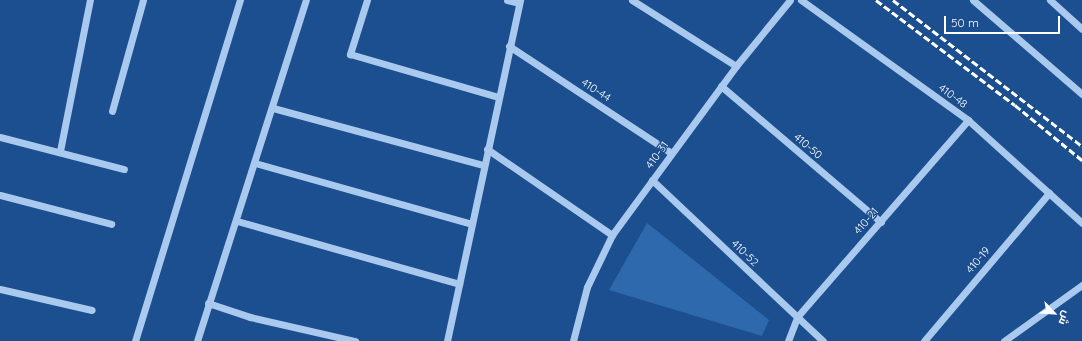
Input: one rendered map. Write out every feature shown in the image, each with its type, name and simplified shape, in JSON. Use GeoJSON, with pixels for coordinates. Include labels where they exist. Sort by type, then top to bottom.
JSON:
{"type":"FeatureCollection","features":[{"type":"Feature","properties":{"kind":"street"},"geometry":{"type":"LineString","coordinates":[[60,151],[90,0]]}},
{"type":"Feature","properties":{"kind":"street"},"geometry":{"type":"LineString","coordinates":[[112,111],[143,0]]}},
{"type":"Feature","properties":{"kind":"street"},"geometry":{"type":"LineString","coordinates":[[135,341],[240,0]]}},
{"type":"Feature","properties":{"kind":"street"},"geometry":{"type":"LineString","coordinates":[[197,341],[208,303],[237,221],[306,0]]}},
{"type":"Feature","properties":{"kind":"street"},"geometry":{"type":"LineString","coordinates":[[367,0],[350,54],[498,98]]}},
{"type":"Feature","properties":{"kind":"street"},"geometry":{"type":"LineString","coordinates":[[447,341],[483,165],[520,2],[507,0]]}},
{"type":"Feature","properties":{"kind":"street"},"geometry":{"type":"LineString","coordinates":[[632,0],[736,66]]}},
{"type":"Feature","properties":{"kind":"street","name":"410-31"},"geometry":{"type":"LineString","coordinates":[[573,341],[587,287],[612,235],[736,66],[790,0]]}},
{"type":"Feature","properties":{"kind":"street","name":"410-48"},"geometry":{"type":"LineString","coordinates":[[801,0],[968,120],[1082,223]]}},
{"type":"Feature","properties":{"kind":"street"},"geometry":{"type":"LineString","coordinates":[[973,0],[1082,94]]}},
{"type":"Feature","properties":{"kind":"street"},"geometry":{"type":"LineString","coordinates":[[1050,0],[1082,29]]}},
{"type":"Feature","properties":{"kind":"street","name":"410-44"},"geometry":{"type":"LineString","coordinates":[[509,46],[671,153]]}},
{"type":"Feature","properties":{"kind":"street","name":"410-50"},"geometry":{"type":"LineString","coordinates":[[722,86],[881,222]]}},
{"type":"Feature","properties":{"kind":"street"},"geometry":{"type":"LineString","coordinates":[[272,108],[483,165]]}},
{"type":"Feature","properties":{"kind":"street","name":"410-21"},"geometry":{"type":"LineString","coordinates":[[788,341],[797,317],[968,120]]}},
{"type":"Feature","properties":{"kind":"street"},"geometry":{"type":"LineString","coordinates":[[0,137],[60,151],[124,169]]}},
{"type":"Feature","properties":{"kind":"street"},"geometry":{"type":"LineString","coordinates":[[487,149],[612,235]]}},
{"type":"Feature","properties":{"kind":"street"},"geometry":{"type":"LineString","coordinates":[[255,163],[472,224]]}},
{"type":"Feature","properties":{"kind":"street","name":"410-52"},"geometry":{"type":"LineString","coordinates":[[652,180],[823,341]]}},
{"type":"Feature","properties":{"kind":"street","name":"410-19"},"geometry":{"type":"LineString","coordinates":[[924,341],[1049,193]]}},
{"type":"Feature","properties":{"kind":"street"},"geometry":{"type":"LineString","coordinates":[[0,195],[111,224]]}},
{"type":"Feature","properties":{"kind":"street"},"geometry":{"type":"LineString","coordinates":[[237,221],[459,284]]}},
{"type":"Feature","properties":{"kind":"street"},"geometry":{"type":"LineString","coordinates":[[1004,341],[1082,285]]}},
{"type":"Feature","properties":{"kind":"street"},"geometry":{"type":"LineString","coordinates":[[0,290],[92,310]]}},
{"type":"Feature","properties":{"kind":"street"},"geometry":{"type":"LineString","coordinates":[[208,303],[250,317],[355,341]]}},
{"type":"Feature","properties":{"kind":"shaded area"},"geometry":{"type":"Polygon","coordinates":[[[647,223],[769,320],[762,336],[609,290],[647,223]]]}},
{"type":"Feature","properties":{"kind":"railway"},"geometry":{"type":"LineString","coordinates":[[876,0],[1015,105],[1082,160]]}},
{"type":"Feature","properties":{"kind":"railway"},"geometry":{"type":"LineString","coordinates":[[893,0],[1082,146]]}}]}
